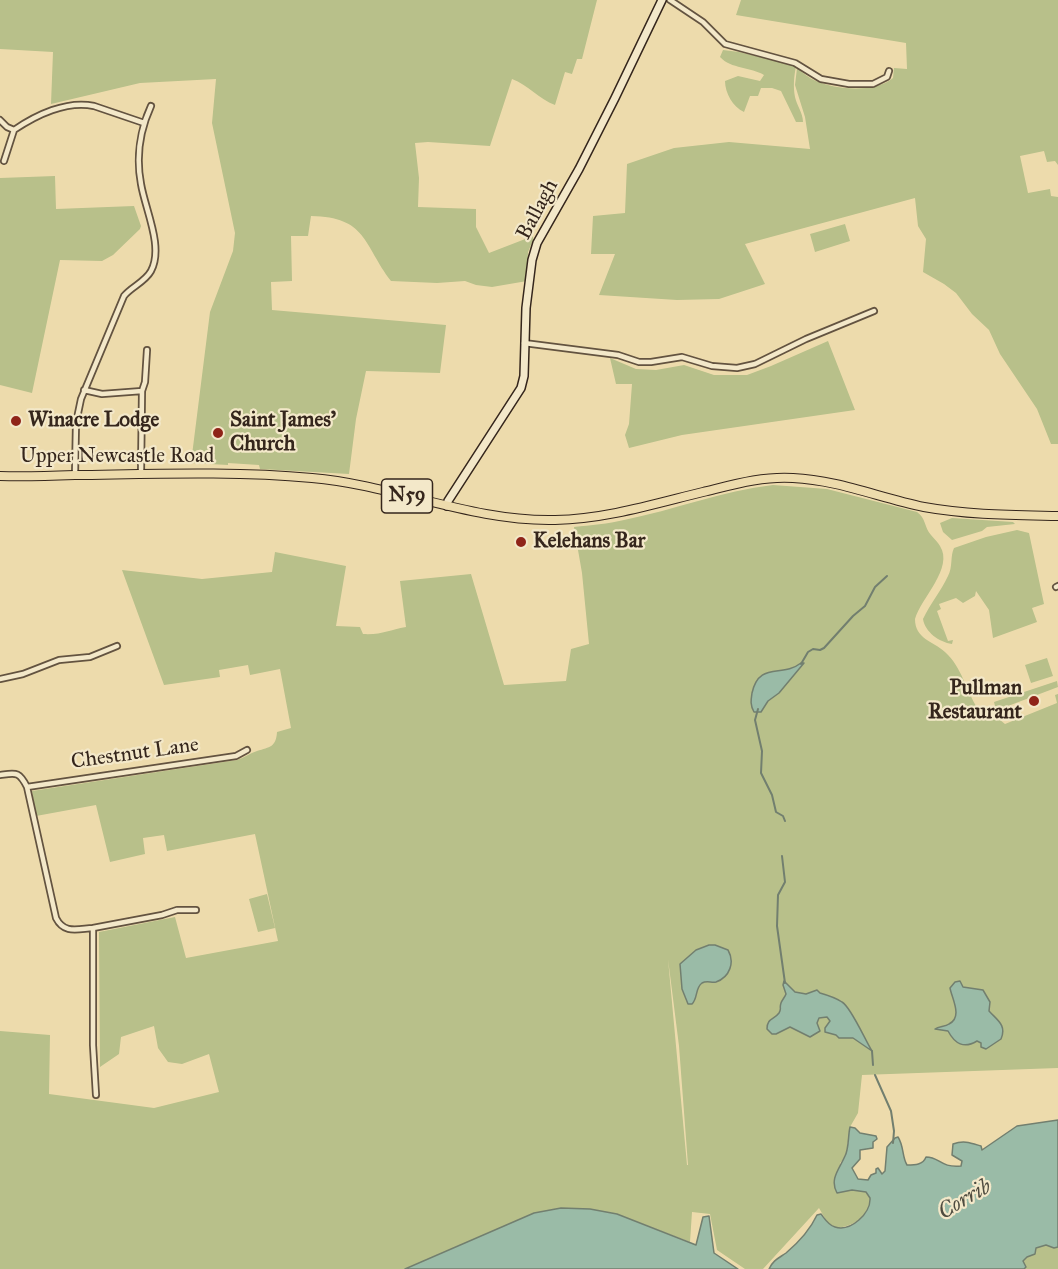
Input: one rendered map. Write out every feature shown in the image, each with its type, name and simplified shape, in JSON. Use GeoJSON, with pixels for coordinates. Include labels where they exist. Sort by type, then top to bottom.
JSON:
{"type":"FeatureCollection","features":[{"type":"Feature","properties":{"kind":"main road","name":"Upper Newcastle Road"},"geometry":{"type":"LineString","coordinates":[[0,476],[238,475],[333,480],[381,489],[447,506],[547,520],[625,512],[740,483],[782,478],[826,482],[952,512],[1058,516]]}},
{"type":"Feature","properties":{"kind":"street","name":"Ballagh"},"geometry":{"type":"LineString","coordinates":[[447,506],[448,501],[521,388],[524,376],[527,297],[532,260],[537,243],[610,108],[662,0]]}},
{"type":"Feature","properties":{"kind":"street"},"geometry":{"type":"LineString","coordinates":[[670,0],[695,15],[725,44],[795,63],[821,79],[849,84],[873,84],[887,77],[889,71]]}},
{"type":"Feature","properties":{"kind":"street"},"geometry":{"type":"LineString","coordinates":[[4,160],[14,130],[54,110],[78,104],[94,106],[144,123]]}},
{"type":"Feature","properties":{"kind":"street"},"geometry":{"type":"LineString","coordinates":[[75,475],[76,423],[84,390],[124,296],[148,276],[153,267],[154,237],[140,177],[144,123],[151,106]]}},
{"type":"Feature","properties":{"kind":"street"},"geometry":{"type":"LineString","coordinates":[[0,120],[14,130]]}},
{"type":"Feature","properties":{"kind":"street"},"geometry":{"type":"LineString","coordinates":[[524,343],[618,355],[639,362],[682,357],[712,366],[737,368],[755,364],[806,339],[874,311]]}},
{"type":"Feature","properties":{"kind":"street"},"geometry":{"type":"LineString","coordinates":[[141,474],[142,392],[147,350]]}},
{"type":"Feature","properties":{"kind":"street"},"geometry":{"type":"LineString","coordinates":[[84,390],[102,394],[142,392]]}},
{"type":"Feature","properties":{"kind":"street"},"geometry":{"type":"LineString","coordinates":[[0,679],[23,674],[59,660],[90,657],[117,646]]}},
{"type":"Feature","properties":{"kind":"street","name":"Chestnut Lane"},"geometry":{"type":"LineString","coordinates":[[27,787],[236,756],[247,750]]}},
{"type":"Feature","properties":{"kind":"street"},"geometry":{"type":"LineString","coordinates":[[0,775],[16,773],[21,775],[27,787],[56,918],[64,929],[93,928],[177,910],[196,910]]}},
{"type":"Feature","properties":{"kind":"street"},"geometry":{"type":"LineString","coordinates":[[93,928],[93,1045],[96,1095]]}},
{"type":"Feature","properties":{"kind":"green space"},"geometry":{"type":"Polygon","coordinates":[[[0,0],[597,0],[582,59],[577,59],[572,74],[565,72],[555,105],[512,79],[490,146],[415,143],[419,178],[418,207],[476,209],[476,227],[489,253],[533,236],[528,252],[527,281],[492,287],[465,281],[437,283],[391,281],[362,235],[354,227],[343,221],[311,216],[308,236],[291,236],[292,281],[271,282],[272,310],[446,325],[440,373],[366,371],[356,419],[349,474],[260,469],[259,465],[191,463],[210,312],[233,251],[235,233],[212,123],[216,79],[140,83],[51,104],[53,52],[0,49],[0,0]]]}},
{"type":"Feature","properties":{"kind":"green space"},"geometry":{"type":"Polygon","coordinates":[[[741,0],[1058,0],[1058,165],[1055,161],[1047,162],[1044,151],[1020,156],[1028,193],[1050,189],[1051,196],[1058,197],[1058,444],[1051,444],[1037,409],[1000,354],[989,330],[972,314],[956,293],[923,272],[926,239],[918,226],[915,198],[745,244],[765,284],[719,299],[677,300],[599,295],[615,254],[591,254],[593,216],[625,213],[627,164],[674,148],[729,142],[810,149],[805,117],[795,85],[797,68],[824,84],[845,88],[877,86],[893,78],[894,68],[907,69],[906,43],[736,15],[741,0]]]}},
{"type":"Feature","properties":{"kind":"green space"},"geometry":{"type":"Polygon","coordinates":[[[723,50],[796,66],[794,93],[803,122],[796,122],[781,91],[772,88],[761,88],[758,96],[750,96],[744,112],[736,107],[728,95],[725,81],[738,76],[760,81],[764,75],[725,61],[720,57],[723,50]]]}},
{"type":"Feature","properties":{"kind":"green space"},"geometry":{"type":"Polygon","coordinates":[[[55,176],[56,209],[134,206],[141,226],[113,255],[102,261],[60,260],[32,393],[0,385],[0,178],[55,176]]]}},
{"type":"Feature","properties":{"kind":"green space"},"geometry":{"type":"Polygon","coordinates":[[[845,224],[850,241],[815,252],[810,234],[845,224]]]}},
{"type":"Feature","properties":{"kind":"green space"},"geometry":{"type":"Polygon","coordinates":[[[828,341],[855,410],[682,435],[629,448],[625,435],[629,424],[632,384],[616,384],[610,358],[636,369],[656,370],[684,365],[714,375],[747,375],[828,341]]]}},
{"type":"Feature","properties":{"kind":"green space"},"geometry":{"type":"Polygon","coordinates":[[[773,485],[827,489],[917,512],[939,545],[943,555],[943,564],[935,583],[918,611],[915,619],[916,626],[921,635],[951,658],[978,709],[982,710],[989,706],[994,715],[1005,724],[1057,703],[1055,695],[1058,694],[1058,1068],[862,1075],[858,1113],[850,1127],[846,1156],[840,1163],[843,1192],[852,1190],[866,1192],[870,1198],[868,1210],[854,1223],[836,1228],[827,1222],[819,1208],[763,1269],[745,1269],[717,1250],[710,1214],[692,1212],[690,1242],[617,1214],[534,1213],[405,1269],[0,1269],[0,1031],[50,1035],[49,1094],[154,1108],[219,1092],[209,1054],[182,1064],[168,1062],[158,1048],[154,1026],[121,1037],[119,1054],[100,1067],[99,932],[175,917],[186,958],[278,941],[255,834],[167,851],[164,835],[143,838],[145,854],[110,862],[96,805],[36,816],[32,791],[237,760],[272,746],[277,732],[291,728],[280,669],[250,675],[248,665],[219,670],[220,677],[164,685],[122,570],[202,579],[272,572],[275,552],[346,566],[336,626],[360,627],[363,634],[406,627],[400,581],[471,574],[504,685],[566,681],[571,649],[589,644],[582,573],[574,527],[618,521],[773,485]],[[668,959],[688,1165],[679,1046],[668,959]]]}},
{"type":"Feature","properties":{"kind":"green space"},"geometry":{"type":"Polygon","coordinates":[[[952,518],[1013,522],[1015,524],[987,527],[982,531],[952,540],[943,532],[940,523],[952,518]]]}},
{"type":"Feature","properties":{"kind":"green space"},"geometry":{"type":"Polygon","coordinates":[[[1017,530],[1029,533],[1044,604],[1032,608],[1037,622],[993,638],[989,610],[976,591],[975,596],[963,603],[956,598],[939,604],[941,609],[937,611],[948,641],[953,640],[952,644],[933,636],[923,619],[950,573],[954,548],[1017,530]]]}},
{"type":"Feature","properties":{"kind":"green space"},"geometry":{"type":"Polygon","coordinates":[[[1047,658],[1053,676],[1031,683],[1025,665],[1047,658]]]}},
{"type":"Feature","properties":{"kind":"green space"},"geometry":{"type":"Polygon","coordinates":[[[1057,681],[1058,687],[1008,706],[1004,710],[1005,716],[996,710],[994,702],[1057,681]]]}},
{"type":"Feature","properties":{"kind":"green space"},"geometry":{"type":"Polygon","coordinates":[[[267,894],[275,928],[258,932],[249,899],[267,894]]]}},
{"type":"Feature","properties":{"kind":"green space"},"geometry":{"type":"Polygon","coordinates":[[[1046,1245],[1058,1247],[1058,1269],[1024,1269],[1026,1267],[1023,1261],[1036,1248],[1046,1245]]]}},
{"type":"Feature","properties":{"kind":"water"},"geometry":{"type":"Polygon","coordinates":[[[804,663],[779,693],[768,701],[761,712],[754,712],[751,705],[752,693],[760,677],[766,673],[786,670],[804,663]]]}},
{"type":"Feature","properties":{"kind":"water"},"geometry":{"type":"Polygon","coordinates":[[[709,945],[728,950],[731,959],[730,969],[721,980],[702,983],[694,1002],[688,1004],[682,989],[680,964],[696,950],[709,945]]]}},
{"type":"Feature","properties":{"kind":"water"},"geometry":{"type":"Polygon","coordinates":[[[784,981],[795,992],[806,994],[817,990],[846,1005],[872,1051],[853,1038],[839,1038],[825,1032],[830,1021],[827,1017],[819,1018],[817,1023],[820,1031],[810,1037],[790,1027],[772,1034],[767,1029],[767,1025],[780,1011],[786,994],[784,981]]]}},
{"type":"Feature","properties":{"kind":"water"},"geometry":{"type":"Polygon","coordinates":[[[960,981],[963,987],[983,990],[990,1002],[989,1011],[1002,1026],[1001,1039],[986,1049],[981,1047],[981,1043],[977,1041],[968,1045],[960,1044],[948,1031],[935,1029],[953,1021],[956,1012],[950,988],[955,982],[960,981]]]}},
{"type":"Feature","properties":{"kind":"water","name":"Corrib"},"geometry":{"type":"Polygon","coordinates":[[[1058,1120],[1058,1247],[1046,1245],[1036,1248],[1035,1254],[1023,1261],[1026,1267],[1024,1269],[769,1269],[774,1261],[800,1240],[817,1215],[821,1214],[830,1225],[841,1228],[859,1220],[867,1210],[870,1198],[866,1192],[852,1190],[837,1193],[835,1188],[836,1174],[847,1150],[850,1127],[860,1133],[876,1136],[873,1148],[860,1150],[860,1159],[852,1168],[858,1179],[868,1180],[876,1173],[876,1169],[878,1168],[882,1174],[885,1171],[887,1147],[898,1137],[907,1165],[916,1165],[926,1157],[931,1157],[944,1164],[961,1166],[962,1161],[952,1155],[953,1144],[971,1143],[981,1146],[982,1150],[1017,1126],[1058,1120]]]}},
{"type":"Feature","properties":{"kind":"water"},"geometry":{"type":"Polygon","coordinates":[[[561,1208],[590,1209],[617,1214],[696,1245],[703,1217],[709,1216],[714,1253],[738,1269],[405,1269],[534,1213],[561,1208]]]}},
{"type":"Feature","properties":{"kind":"waterway"},"geometry":{"type":"LineString","coordinates":[[801,664],[808,652],[824,648],[865,606],[875,587],[887,576]]}},
{"type":"Feature","properties":{"kind":"waterway"},"geometry":{"type":"LineString","coordinates":[[758,709],[755,720],[762,751],[761,773],[772,795],[776,812],[783,816],[785,821]]}},
{"type":"Feature","properties":{"kind":"waterway"},"geometry":{"type":"LineString","coordinates":[[782,856],[785,882],[778,895],[777,926],[785,983]]}},
{"type":"Feature","properties":{"kind":"waterway"},"geometry":{"type":"LineString","coordinates":[[872,1051],[873,1065]]}},
{"type":"Feature","properties":{"kind":"waterway"},"geometry":{"type":"LineString","coordinates":[[875,1075],[891,1111],[893,1143]]}},
{"type":"Feature","properties":{"kind":"place","name":"Winacre Lodge"},"geometry":{"type":"Point","coordinates":[16,421]}},
{"type":"Feature","properties":{"kind":"place","name":"Saint James' Church"},"geometry":{"type":"Point","coordinates":[218,433]}},
{"type":"Feature","properties":{"kind":"place","name":"Kelehans Bar"},"geometry":{"type":"Point","coordinates":[521,542]}},
{"type":"Feature","properties":{"kind":"place","name":"Pullman Restaurant"},"geometry":{"type":"Point","coordinates":[1034,701]}}]}
